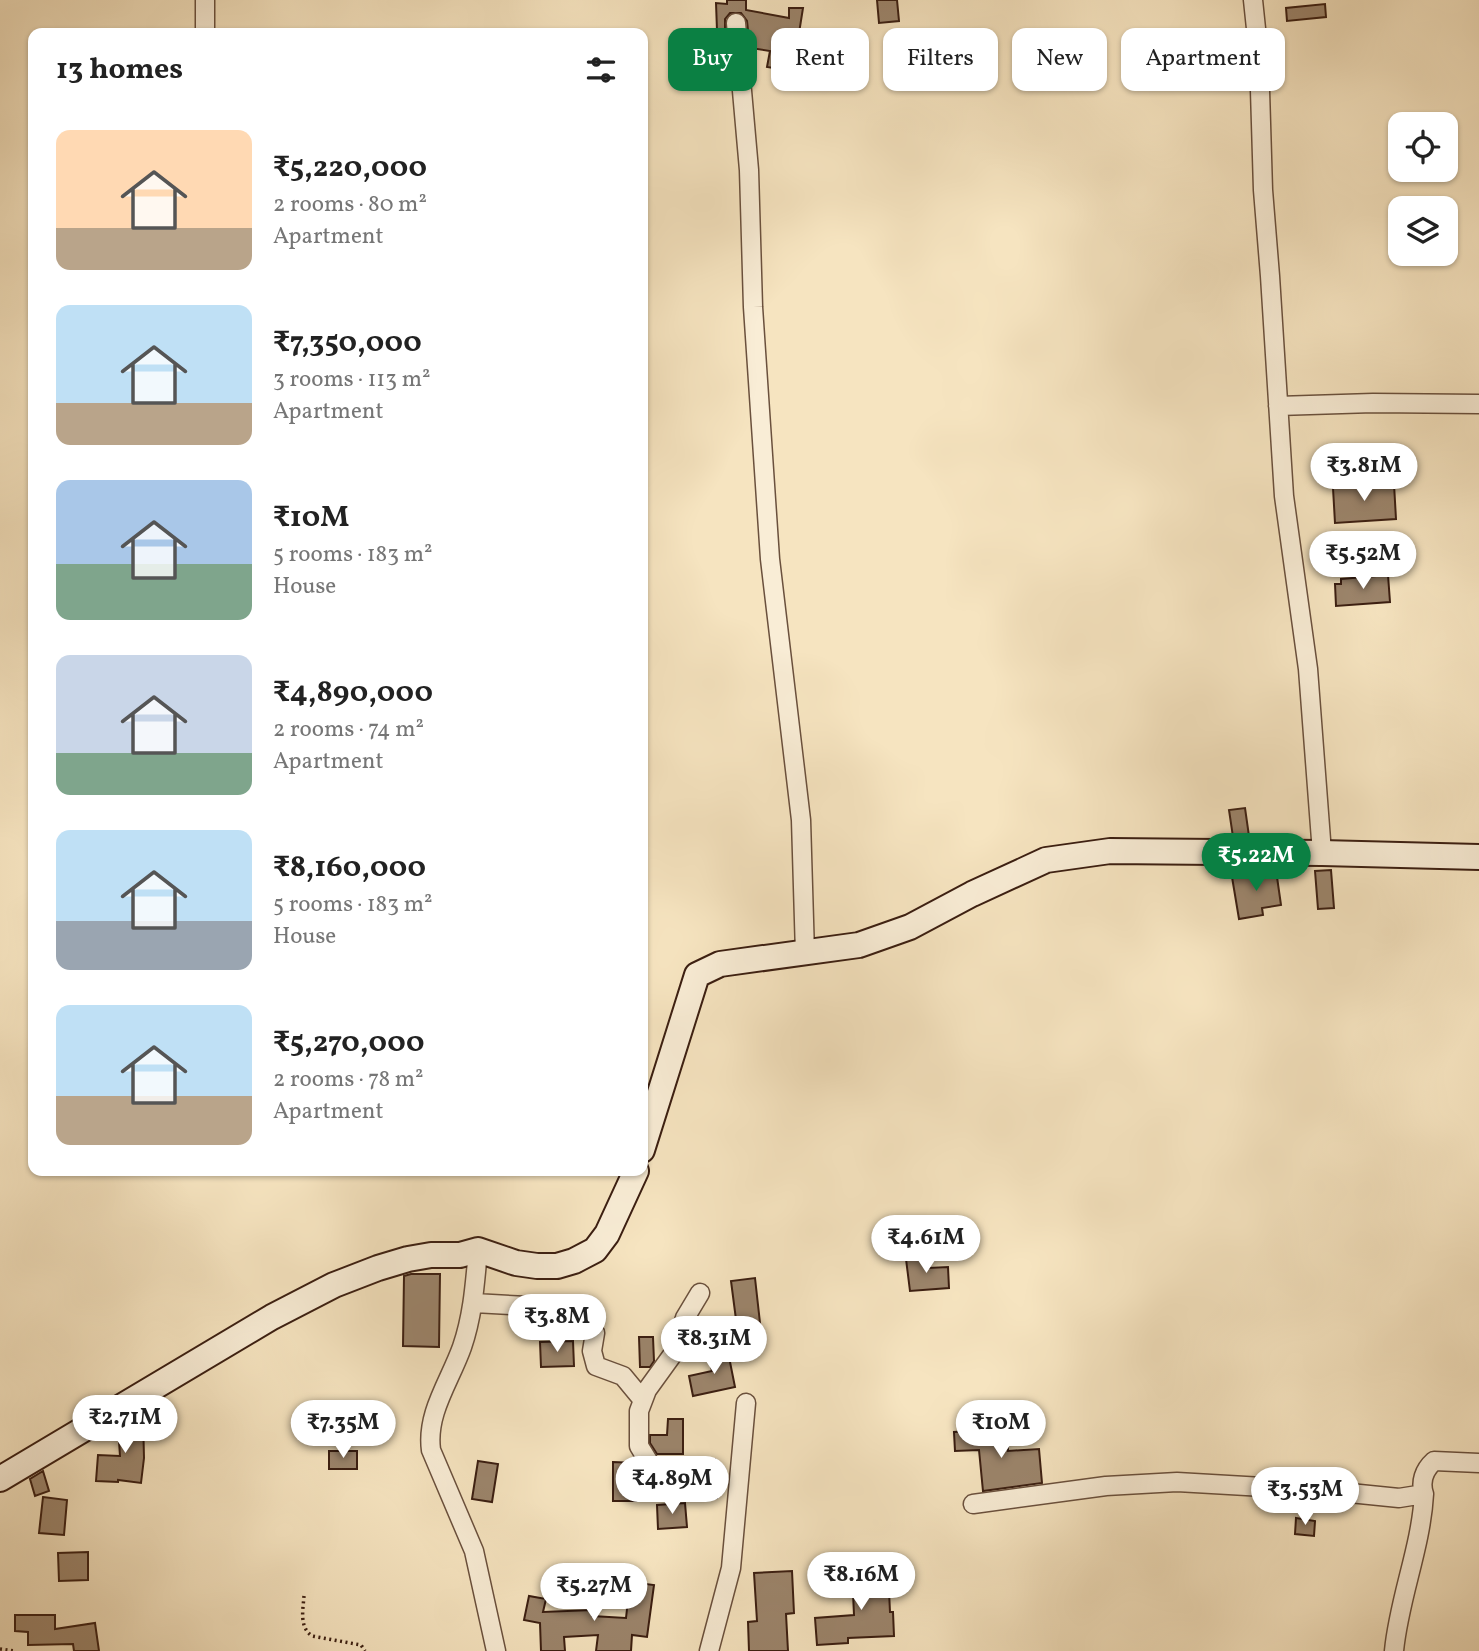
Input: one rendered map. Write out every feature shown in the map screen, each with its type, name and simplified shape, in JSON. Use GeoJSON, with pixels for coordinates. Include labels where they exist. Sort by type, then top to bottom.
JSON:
{"type":"FeatureCollection","features":[{"type":"Feature","properties":{"kind":"street"},"geometry":{"type":"LineString","coordinates":[[205,0],[205,28]]}},
{"type":"Feature","properties":{"kind":"street"},"geometry":{"type":"LineString","coordinates":[[1253,0],[1259,57],[1263,190],[1284,496],[1308,669],[1322,852]]}},
{"type":"Feature","properties":{"kind":"street"},"geometry":{"type":"LineString","coordinates":[[736,23],[749,170],[755,348],[770,559],[801,820],[806,954]]}},
{"type":"Feature","properties":{"kind":"street"},"geometry":{"type":"LineString","coordinates":[[1278,406],[1479,404]]}},
{"type":"Feature","properties":{"kind":"street"},"geometry":{"type":"LineString","coordinates":[[648,1131],[697,975],[720,964],[859,946],[910,927],[972,894],[1046,860],[1110,851],[1322,852],[1479,857]]}},
{"type":"Feature","properties":{"kind":"street"},"geometry":{"type":"LineString","coordinates":[[0,1479],[272,1317],[334,1285],[408,1259],[431,1255],[460,1255],[478,1250],[516,1263],[537,1266],[557,1266],[574,1261],[595,1250],[607,1234],[634,1176]]}},
{"type":"Feature","properties":{"kind":"street"},"geometry":{"type":"LineString","coordinates":[[478,1250],[474,1303],[462,1347],[437,1406],[429,1433],[431,1450],[474,1551],[496,1651]]}},
{"type":"Feature","properties":{"kind":"street"},"geometry":{"type":"LineString","coordinates":[[669,1481],[650,1464],[639,1446],[638,1425],[642,1399],[673,1354],[685,1318],[701,1293]]}},
{"type":"Feature","properties":{"kind":"street"},"geometry":{"type":"LineString","coordinates":[[474,1303],[527,1306],[546,1315],[589,1326],[595,1333],[592,1351],[596,1366],[623,1376],[642,1399]]}},
{"type":"Feature","properties":{"kind":"street"},"geometry":{"type":"LineString","coordinates":[[709,1651],[731,1568],[746,1403]]}},
{"type":"Feature","properties":{"kind":"street"},"geometry":{"type":"LineString","coordinates":[[1394,1651],[1401,1599],[1411,1572],[1423,1494],[1421,1485],[1427,1469],[1433,1461],[1479,1463]]}},
{"type":"Feature","properties":{"kind":"street"},"geometry":{"type":"LineString","coordinates":[[973,1504],[1106,1486],[1177,1482],[1330,1490],[1399,1497],[1423,1494]]}},
{"type":"Feature","properties":{"kind":"path"},"geometry":{"type":"LineString","coordinates":[[304,1596],[303,1624],[307,1633],[355,1642],[365,1651]]}},
{"type":"Feature","properties":{"kind":"path"},"geometry":{"type":"LineString","coordinates":[[0,1649],[14,1651]]}},
{"type":"Feature","properties":{"kind":"building"},"geometry":{"type":"Polygon","coordinates":[[[727,0],[746,0],[746,10],[789,18],[789,8],[803,8],[800,28],[771,28],[771,68],[767,67],[770,51],[757,49],[757,28],[748,28],[747,21],[741,13],[730,13],[725,19],[725,28],[717,28],[716,3],[727,4],[727,0]]]}},
{"type":"Feature","properties":{"kind":"building"},"geometry":{"type":"Polygon","coordinates":[[[877,0],[897,0],[899,21],[879,23],[877,0]]]}},
{"type":"Feature","properties":{"kind":"building"},"geometry":{"type":"Polygon","coordinates":[[[1325,4],[1326,17],[1287,21],[1286,8],[1325,4]]]}},
{"type":"Feature","properties":{"kind":"building"},"geometry":{"type":"Polygon","coordinates":[[[1394,484],[1396,519],[1335,523],[1333,488],[1394,484]]]}},
{"type":"Feature","properties":{"kind":"building"},"geometry":{"type":"Polygon","coordinates":[[[1388,575],[1390,602],[1336,606],[1335,584],[1341,584],[1341,579],[1388,575]]]}},
{"type":"Feature","properties":{"kind":"building"},"geometry":{"type":"Polygon","coordinates":[[[1245,808],[1249,836],[1233,837],[1229,810],[1245,808]]]}},
{"type":"Feature","properties":{"kind":"building"},"geometry":{"type":"Polygon","coordinates":[[[1276,870],[1281,905],[1262,908],[1263,915],[1239,919],[1232,877],[1276,870]]]}},
{"type":"Feature","properties":{"kind":"building"},"geometry":{"type":"Polygon","coordinates":[[[1331,870],[1334,908],[1318,909],[1315,871],[1331,870]]]}},
{"type":"Feature","properties":{"kind":"building"},"geometry":{"type":"Polygon","coordinates":[[[926,1256],[928,1268],[948,1267],[949,1288],[910,1291],[906,1259],[926,1256]]]}},
{"type":"Feature","properties":{"kind":"building"},"geometry":{"type":"Polygon","coordinates":[[[440,1274],[439,1347],[403,1346],[404,1276],[440,1274]]]}},
{"type":"Feature","properties":{"kind":"building"},"geometry":{"type":"Polygon","coordinates":[[[755,1278],[761,1332],[738,1335],[731,1281],[755,1278]]]}},
{"type":"Feature","properties":{"kind":"building"},"geometry":{"type":"Polygon","coordinates":[[[639,1337],[653,1337],[654,1361],[650,1367],[640,1367],[639,1337]]]}},
{"type":"Feature","properties":{"kind":"building"},"geometry":{"type":"Polygon","coordinates":[[[573,1341],[574,1366],[541,1367],[540,1342],[573,1341]]]}},
{"type":"Feature","properties":{"kind":"building"},"geometry":{"type":"Polygon","coordinates":[[[728,1352],[735,1387],[693,1396],[689,1376],[712,1371],[709,1356],[728,1352]]]}},
{"type":"Feature","properties":{"kind":"building"},"geometry":{"type":"Polygon","coordinates":[[[143,1417],[144,1458],[141,1483],[96,1481],[98,1455],[120,1456],[118,1426],[132,1418],[143,1417]]]}},
{"type":"Feature","properties":{"kind":"building"},"geometry":{"type":"Polygon","coordinates":[[[668,1419],[683,1419],[683,1454],[657,1454],[650,1443],[650,1435],[667,1435],[668,1419]]]}},
{"type":"Feature","properties":{"kind":"building"},"geometry":{"type":"Polygon","coordinates":[[[1007,1429],[1008,1451],[1039,1449],[1042,1483],[983,1491],[979,1450],[955,1451],[954,1432],[1007,1429]]]}},
{"type":"Feature","properties":{"kind":"building"},"geometry":{"type":"Polygon","coordinates":[[[329,1451],[357,1451],[357,1469],[329,1469],[329,1451]]]}},
{"type":"Feature","properties":{"kind":"building"},"geometry":{"type":"Polygon","coordinates":[[[715,1459],[717,1498],[686,1500],[684,1460],[715,1459]]]}},
{"type":"Feature","properties":{"kind":"building"},"geometry":{"type":"Polygon","coordinates":[[[478,1461],[498,1464],[492,1502],[472,1499],[478,1461]]]}},
{"type":"Feature","properties":{"kind":"building"},"geometry":{"type":"Polygon","coordinates":[[[613,1462],[636,1463],[636,1501],[613,1501],[613,1462]]]}},
{"type":"Feature","properties":{"kind":"building"},"geometry":{"type":"Polygon","coordinates":[[[43,1471],[49,1491],[35,1496],[30,1479],[43,1471]]]}},
{"type":"Feature","properties":{"kind":"building"},"geometry":{"type":"Polygon","coordinates":[[[43,1497],[67,1500],[64,1535],[39,1533],[43,1497]]]}},
{"type":"Feature","properties":{"kind":"building"},"geometry":{"type":"Polygon","coordinates":[[[685,1503],[687,1527],[658,1529],[657,1505],[685,1503]]]}},
{"type":"Feature","properties":{"kind":"building"},"geometry":{"type":"Polygon","coordinates":[[[1296,1518],[1315,1521],[1314,1536],[1295,1534],[1296,1518]]]}},
{"type":"Feature","properties":{"kind":"building"},"geometry":{"type":"Polygon","coordinates":[[[88,1552],[88,1580],[59,1581],[58,1553],[88,1552]]]}},
{"type":"Feature","properties":{"kind":"building"},"geometry":{"type":"Polygon","coordinates":[[[888,1569],[894,1636],[848,1638],[848,1643],[817,1645],[815,1618],[854,1615],[852,1571],[888,1569]]]}},
{"type":"Feature","properties":{"kind":"building"},"geometry":{"type":"Polygon","coordinates":[[[792,1571],[794,1613],[786,1614],[788,1651],[749,1651],[748,1622],[757,1621],[754,1573],[792,1571]]]}},
{"type":"Feature","properties":{"kind":"building"},"geometry":{"type":"Polygon","coordinates":[[[630,1582],[654,1585],[647,1637],[632,1635],[631,1651],[596,1651],[598,1635],[564,1637],[565,1651],[541,1651],[540,1623],[524,1620],[529,1596],[546,1599],[543,1612],[592,1610],[592,1616],[626,1618],[630,1582]]]}},
{"type":"Feature","properties":{"kind":"building"},"geometry":{"type":"Polygon","coordinates":[[[15,1615],[55,1615],[55,1629],[95,1623],[99,1651],[74,1651],[73,1644],[28,1645],[28,1632],[15,1631],[15,1615]]]}}]}
